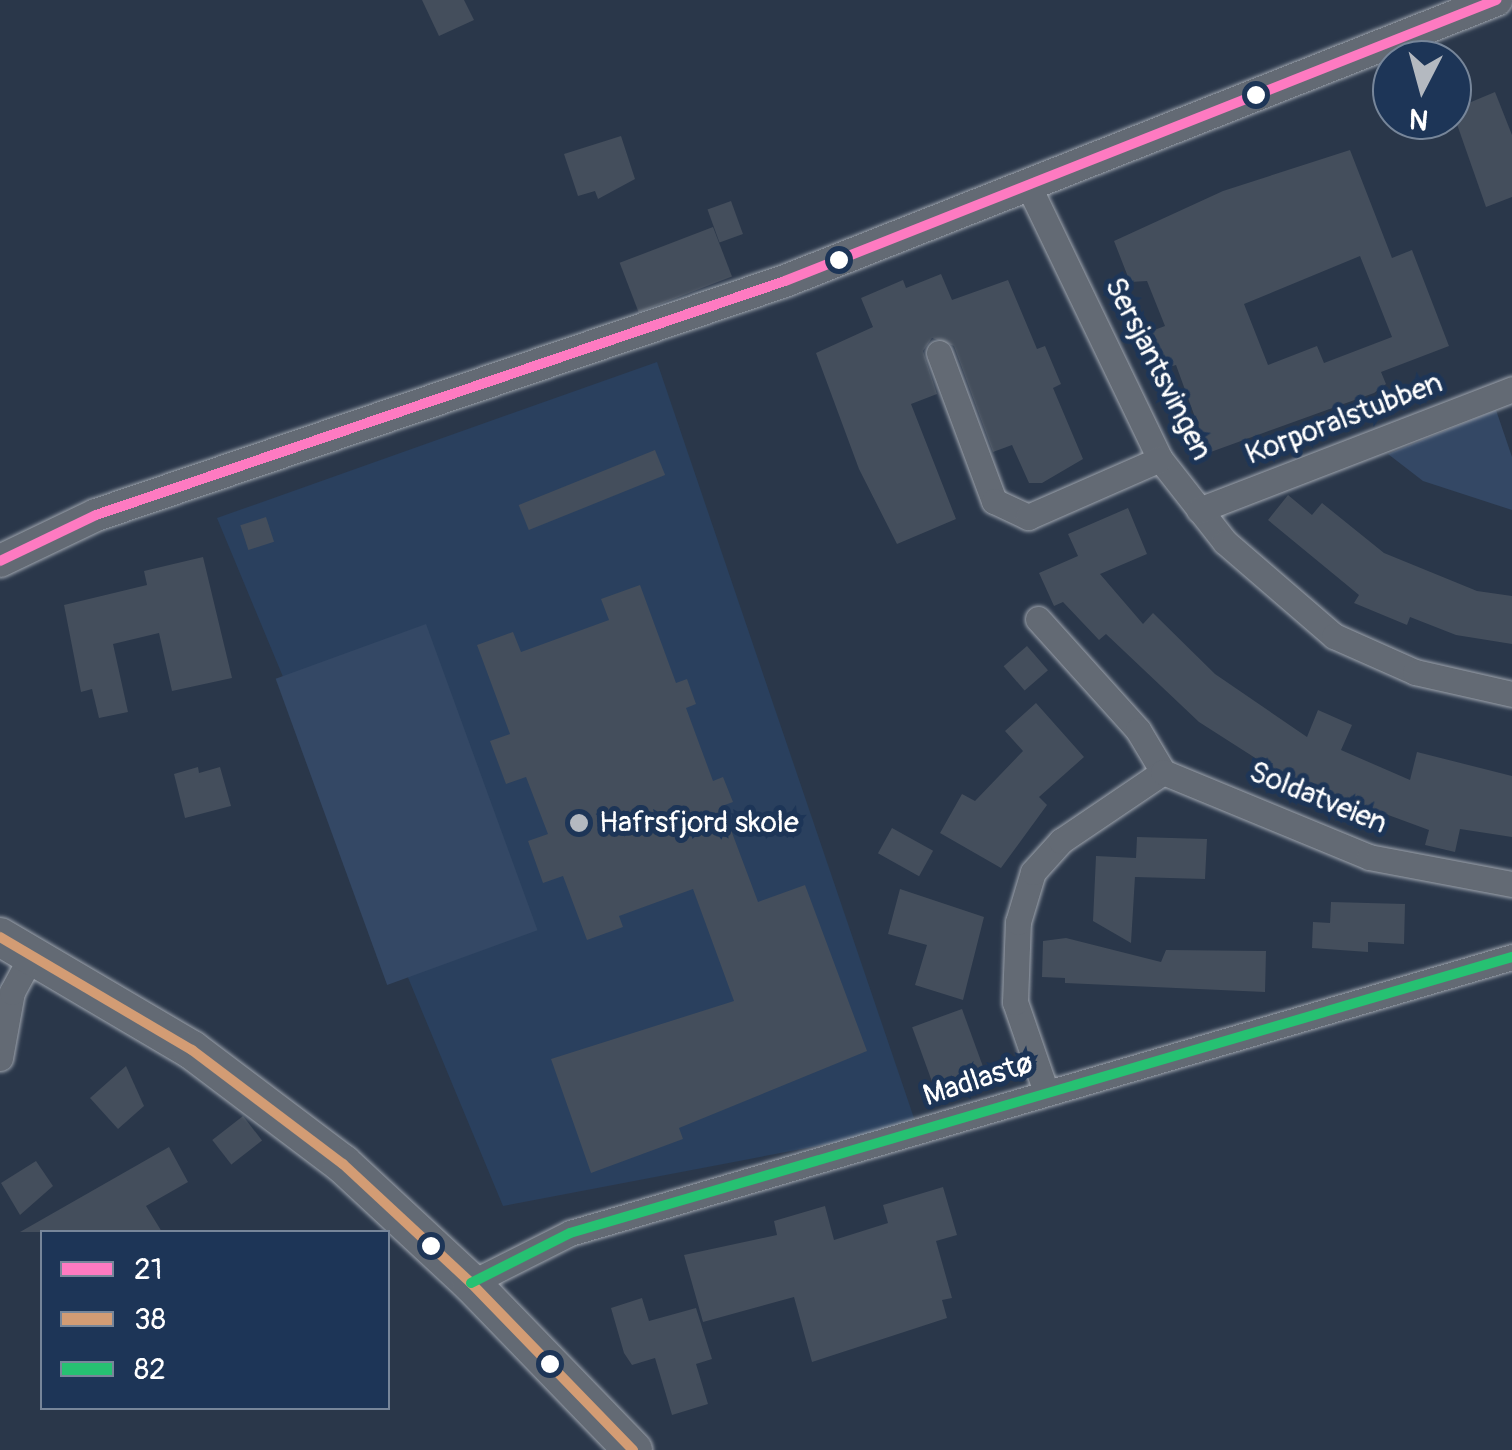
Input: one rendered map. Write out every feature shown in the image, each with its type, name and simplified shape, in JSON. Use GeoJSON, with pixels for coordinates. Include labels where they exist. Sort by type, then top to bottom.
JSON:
{"type":"FeatureCollection","features":[{"type":"Feature","properties":{"kind":"main road"},"geometry":{"type":"LineString","coordinates":[[17,945],[145,1019],[273,1109],[343,1164],[470,1283],[632,1450]]}},
{"type":"Feature","properties":{"kind":"street"},"geometry":{"type":"LineString","coordinates":[[0,561],[96,515],[786,282],[1030,189],[1496,0]]}},
{"type":"Feature","properties":{"kind":"street","name":"Sersjantsvingen"},"geometry":{"type":"LineString","coordinates":[[1030,189],[1160,459],[1225,542],[1334,636],[1415,672],[1512,694]]}},
{"type":"Feature","properties":{"kind":"street"},"geometry":{"type":"LineString","coordinates":[[939,353],[994,501],[1028,517],[1160,459]]}},
{"type":"Feature","properties":{"kind":"street","name":"Korporalstubben"},"geometry":{"type":"LineString","coordinates":[[1199,510],[1512,388]]}},
{"type":"Feature","properties":{"kind":"street"},"geometry":{"type":"LineString","coordinates":[[1038,619],[1138,730],[1163,772],[1061,840],[1033,872],[1018,922],[1014,1002],[1046,1092]]}},
{"type":"Feature","properties":{"kind":"street","name":"Soldatveien"},"geometry":{"type":"LineString","coordinates":[[1163,772],[1369,857],[1512,884]]}},
{"type":"Feature","properties":{"kind":"street"},"geometry":{"type":"LineString","coordinates":[[0,1058],[17,945]]}},
{"type":"Feature","properties":{"kind":"street","name":"Madlastø"},"geometry":{"type":"LineString","coordinates":[[470,1283],[570,1233],[1512,957]]}},
{"type":"Feature","properties":{"kind":"shaded area","name":"Hafrsfjord skole"},"geometry":{"type":"Polygon","coordinates":[[[657,362],[917,1127],[503,1206],[217,518],[657,362]]]}},
{"type":"Feature","properties":{"kind":"shaded area"},"geometry":{"type":"Polygon","coordinates":[[[1496,410],[1512,457],[1512,510],[1423,481],[1388,454],[1496,410]]]}},
{"type":"Feature","properties":{"kind":"shaded area"},"geometry":{"type":"Polygon","coordinates":[[[426,624],[537,930],[387,985],[276,679],[426,624]]]}},
{"type":"Feature","properties":{"kind":"building"},"geometry":{"type":"Polygon","coordinates":[[[422,0],[464,0],[474,20],[439,36],[422,0]]]}},
{"type":"Feature","properties":{"kind":"building"},"geometry":{"type":"Polygon","coordinates":[[[1495,92],[1512,135],[1512,197],[1486,207],[1463,140],[1472,140],[1472,102],[1495,92]]]}},
{"type":"Feature","properties":{"kind":"building"},"geometry":{"type":"Polygon","coordinates":[[[621,136],[635,179],[598,199],[595,191],[578,196],[564,154],[621,136]]]}},
{"type":"Feature","properties":{"kind":"building"},"geometry":{"type":"Polygon","coordinates":[[[1350,150],[1392,258],[1412,250],[1449,346],[1381,372],[1386,384],[1374,393],[1208,453],[1176,365],[1163,369],[1149,332],[1165,326],[1147,281],[1130,282],[1114,241],[1223,191],[1350,150]],[[1360,256],[1244,304],[1268,365],[1317,346],[1324,363],[1392,337],[1360,256]]]}},
{"type":"Feature","properties":{"kind":"building"},"geometry":{"type":"Polygon","coordinates":[[[731,201],[743,234],[719,242],[708,210],[731,201]]]}},
{"type":"Feature","properties":{"kind":"building"},"geometry":{"type":"Polygon","coordinates":[[[713,227],[732,276],[639,312],[620,263],[713,227]]]}},
{"type":"Feature","properties":{"kind":"building"},"geometry":{"type":"Polygon","coordinates":[[[941,274],[952,300],[1008,280],[1037,349],[1045,346],[1061,384],[1053,388],[1083,459],[1042,483],[1029,483],[1012,445],[993,452],[954,346],[932,338],[923,351],[937,394],[911,404],[956,519],[897,544],[859,469],[816,353],[873,327],[861,298],[903,280],[906,288],[941,274]]]}},
{"type":"Feature","properties":{"kind":"building"},"geometry":{"type":"Polygon","coordinates":[[[655,450],[665,475],[529,530],[519,505],[655,450]]]}},
{"type":"Feature","properties":{"kind":"building"},"geometry":{"type":"Polygon","coordinates":[[[1288,495],[1312,515],[1322,503],[1384,553],[1477,591],[1512,596],[1512,644],[1456,635],[1410,617],[1407,625],[1354,603],[1359,595],[1268,520],[1288,495]]]}},
{"type":"Feature","properties":{"kind":"building"},"geometry":{"type":"Polygon","coordinates":[[[1128,508],[1147,554],[1100,574],[1143,624],[1153,613],[1215,674],[1307,737],[1318,710],[1352,725],[1341,750],[1410,780],[1417,752],[1512,776],[1512,837],[1460,829],[1455,852],[1425,845],[1429,830],[1285,777],[1199,722],[1106,634],[1099,640],[1063,602],[1054,606],[1039,573],[1078,556],[1068,534],[1128,508]]]}},
{"type":"Feature","properties":{"kind":"building"},"geometry":{"type":"Polygon","coordinates":[[[266,517],[274,542],[248,550],[240,525],[266,517]]]}},
{"type":"Feature","properties":{"kind":"building"},"geometry":{"type":"Polygon","coordinates":[[[203,557],[232,678],[172,691],[159,633],[113,644],[128,712],[99,718],[92,689],[81,692],[64,605],[147,585],[144,571],[203,557]]]}},
{"type":"Feature","properties":{"kind":"building"},"geometry":{"type":"Polygon","coordinates":[[[640,585],[676,683],[687,679],[696,704],[686,708],[713,781],[723,777],[733,802],[722,806],[758,902],[805,885],[867,1051],[679,1128],[683,1139],[591,1173],[551,1059],[734,1001],[693,889],[619,916],[623,927],[587,940],[563,876],[543,883],[528,841],[548,834],[526,777],[506,784],[490,741],[510,734],[477,645],[513,632],[521,652],[609,620],[601,599],[640,585]]]}},
{"type":"Feature","properties":{"kind":"building"},"geometry":{"type":"Polygon","coordinates":[[[1027,646],[1048,670],[1025,690],[1004,666],[1027,646]]]}},
{"type":"Feature","properties":{"kind":"building"},"geometry":{"type":"Polygon","coordinates":[[[1036,703],[1084,757],[1039,797],[1047,805],[1001,868],[940,833],[962,794],[975,801],[1023,751],[1005,731],[1036,703]]]}},
{"type":"Feature","properties":{"kind":"building"},"geometry":{"type":"Polygon","coordinates":[[[198,767],[199,773],[220,767],[231,806],[185,818],[174,774],[198,767]]]}},
{"type":"Feature","properties":{"kind":"building"},"geometry":{"type":"Polygon","coordinates":[[[892,828],[933,851],[919,876],[878,853],[892,828]]]}},
{"type":"Feature","properties":{"kind":"building"},"geometry":{"type":"Polygon","coordinates":[[[1137,837],[1207,839],[1205,879],[1135,877],[1136,860],[1131,943],[1093,921],[1096,856],[1136,858],[1137,837]]]}},
{"type":"Feature","properties":{"kind":"building"},"geometry":{"type":"Polygon","coordinates":[[[900,889],[984,917],[963,1000],[915,985],[927,945],[888,934],[900,889]]]}},
{"type":"Feature","properties":{"kind":"building"},"geometry":{"type":"Polygon","coordinates":[[[1331,902],[1405,904],[1404,944],[1368,942],[1368,952],[1312,948],[1313,922],[1330,923],[1331,902]]]}},
{"type":"Feature","properties":{"kind":"building"},"geometry":{"type":"Polygon","coordinates":[[[1066,938],[1161,962],[1166,950],[1266,951],[1265,992],[1065,983],[1065,978],[1042,977],[1043,941],[1066,938]]]}},
{"type":"Feature","properties":{"kind":"building"},"geometry":{"type":"Polygon","coordinates":[[[962,1009],[984,1070],[934,1088],[912,1027],[962,1009]]]}},
{"type":"Feature","properties":{"kind":"building"},"geometry":{"type":"Polygon","coordinates":[[[126,1066],[144,1106],[118,1129],[90,1098],[126,1066]]]}},
{"type":"Feature","properties":{"kind":"building"},"geometry":{"type":"Polygon","coordinates":[[[243,1116],[262,1140],[231,1164],[212,1140],[243,1116]]]}},
{"type":"Feature","properties":{"kind":"building"},"geometry":{"type":"Polygon","coordinates":[[[169,1147],[188,1182],[146,1206],[161,1230],[20,1232],[169,1147]]]}},
{"type":"Feature","properties":{"kind":"building"},"geometry":{"type":"Polygon","coordinates":[[[36,1161],[53,1186],[20,1215],[1,1183],[36,1161]]]}},
{"type":"Feature","properties":{"kind":"building"},"geometry":{"type":"Polygon","coordinates":[[[943,1187],[957,1235],[936,1241],[952,1298],[942,1300],[947,1318],[812,1362],[794,1297],[703,1322],[684,1255],[777,1235],[774,1221],[825,1206],[834,1240],[888,1223],[883,1205],[943,1187]]]}},
{"type":"Feature","properties":{"kind":"building"},"geometry":{"type":"Polygon","coordinates":[[[642,1298],[649,1321],[696,1308],[712,1359],[696,1364],[708,1404],[672,1415],[655,1358],[632,1365],[624,1353],[611,1308],[642,1298]]]}},
{"type":"Feature","properties":{"kind":"transit line","name":"21"},"geometry":{"type":"LineString","coordinates":[[0,561],[96,515],[785,281],[1496,0]]}},
{"type":"Feature","properties":{"kind":"transit line","name":"38"},"geometry":{"type":"LineString","coordinates":[[0,937],[192,1050],[343,1164],[471,1283],[633,1450]]}},
{"type":"Feature","properties":{"kind":"transit line","name":"82"},"geometry":{"type":"LineString","coordinates":[[471,1283],[570,1233],[1512,957]]}},
{"type":"Feature","properties":{"kind":"place","name":"Hafrsfjord skole"},"geometry":{"type":"Point","coordinates":[579,823]}}]}
